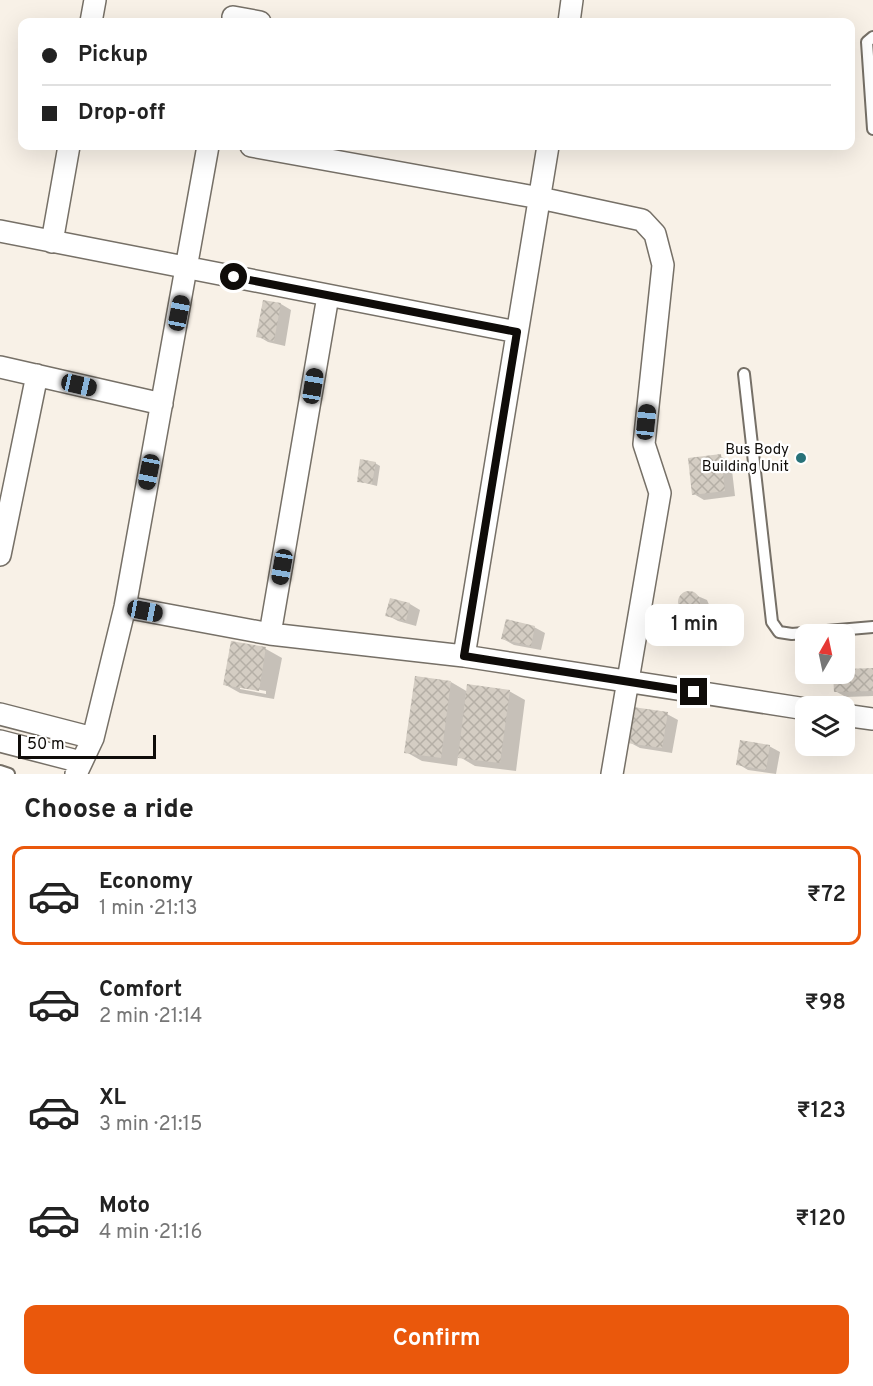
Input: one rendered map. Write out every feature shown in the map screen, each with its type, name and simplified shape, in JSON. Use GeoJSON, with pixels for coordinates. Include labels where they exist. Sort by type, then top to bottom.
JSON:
{"type":"FeatureCollection","features":[{"type":"Feature","properties":{"kind":"street"},"geometry":{"type":"LineString","coordinates":[[92,18],[95,0]]}},
{"type":"Feature","properties":{"kind":"street"},"geometry":{"type":"LineString","coordinates":[[570,18],[572,0]]}},
{"type":"Feature","properties":{"kind":"street"},"geometry":{"type":"LineString","coordinates":[[234,13],[248,18]]}},
{"type":"Feature","properties":{"kind":"street"},"geometry":{"type":"LineString","coordinates":[[52,242],[68,150]]}},
{"type":"Feature","properties":{"kind":"street"},"geometry":{"type":"LineString","coordinates":[[0,741],[79,768],[93,738],[125,608],[207,150]]}},
{"type":"Feature","properties":{"kind":"street"},"geometry":{"type":"LineString","coordinates":[[273,150],[540,198],[642,220],[655,234],[663,266],[644,444],[660,493],[612,774]]}},
{"type":"Feature","properties":{"kind":"street"},"geometry":{"type":"LineString","coordinates":[[464,656],[547,150]]}},
{"type":"Feature","properties":{"kind":"street"},"geometry":{"type":"LineString","coordinates":[[0,231],[517,332]]}},
{"type":"Feature","properties":{"kind":"street"},"geometry":{"type":"LineString","coordinates":[[270,634],[328,296]]}},
{"type":"Feature","properties":{"kind":"street"},"geometry":{"type":"LineString","coordinates":[[0,366],[162,404]]}},
{"type":"Feature","properties":{"kind":"street"},"geometry":{"type":"LineString","coordinates":[[0,555],[37,375]]}},
{"type":"Feature","properties":{"kind":"street"},"geometry":{"type":"LineString","coordinates":[[125,608],[270,634],[464,656],[795,707]]}},
{"type":"Feature","properties":{"kind":"street"},"geometry":{"type":"LineString","coordinates":[[0,714],[93,738]]}},
{"type":"Feature","properties":{"kind":"street"},"geometry":{"type":"LineString","coordinates":[[855,717],[873,719]]}},
{"type":"Feature","properties":{"kind":"lane"},"geometry":{"type":"LineString","coordinates":[[873,37],[867,42],[866,62],[873,129]]}},
{"type":"Feature","properties":{"kind":"lane"},"geometry":{"type":"LineString","coordinates":[[744,374],[772,622],[778,632],[792,634],[873,627]]}},
{"type":"Feature","properties":{"kind":"lane"},"geometry":{"type":"LineString","coordinates":[[0,771],[9,774]]}},
{"type":"Feature","properties":{"kind":"building"},"geometry":{"type":"Polygon","coordinates":[[[263,300],[281,303],[274,341],[256,337],[263,300]]]}},
{"type":"Feature","properties":{"kind":"building"},"geometry":{"type":"Polygon","coordinates":[[[721,454],[725,491],[692,495],[688,458],[721,454]]]}},
{"type":"Feature","properties":{"kind":"building"},"geometry":{"type":"Polygon","coordinates":[[[360,459],[376,462],[372,484],[357,482],[360,459]]]}},
{"type":"Feature","properties":{"kind":"building"},"geometry":{"type":"Polygon","coordinates":[[[685,591],[693,591],[700,598],[700,606],[693,613],[685,613],[678,606],[678,598],[685,591]]]}},
{"type":"Feature","properties":{"kind":"building"},"geometry":{"type":"Polygon","coordinates":[[[390,598],[410,603],[406,621],[385,616],[390,598]]]}},
{"type":"Feature","properties":{"kind":"building"},"geometry":{"type":"Polygon","coordinates":[[[506,619],[535,626],[531,646],[501,639],[506,619]]]}},
{"type":"Feature","properties":{"kind":"building"},"geometry":{"type":"Polygon","coordinates":[[[231,641],[266,647],[259,691],[223,685],[231,641]]]}},
{"type":"Feature","properties":{"kind":"building"},"geometry":{"type":"Polygon","coordinates":[[[873,668],[873,691],[834,692],[834,684],[855,684],[855,669],[873,668]]]}},
{"type":"Feature","properties":{"kind":"building"},"geometry":{"type":"Polygon","coordinates":[[[415,676],[451,681],[441,758],[404,753],[415,676]]]}},
{"type":"Feature","properties":{"kind":"building"},"geometry":{"type":"Polygon","coordinates":[[[467,684],[510,690],[500,763],[458,758],[467,684]]]}},
{"type":"Feature","properties":{"kind":"building"},"geometry":{"type":"Polygon","coordinates":[[[633,707],[668,712],[662,748],[627,743],[633,707]]]}},
{"type":"Feature","properties":{"kind":"building"},"geometry":{"type":"Polygon","coordinates":[[[740,740],[770,745],[766,770],[736,765],[740,740]]]}},
{"type":"Feature","properties":{"kind":"place","name":"Bus Body Building Unit"},"geometry":{"type":"Point","coordinates":[801,458]}},
{"type":"Feature","properties":{"kind":"route"},"geometry":{"type":"LineString","coordinates":[[234,277],[517,332],[464,656],[694,692]]}}]}
